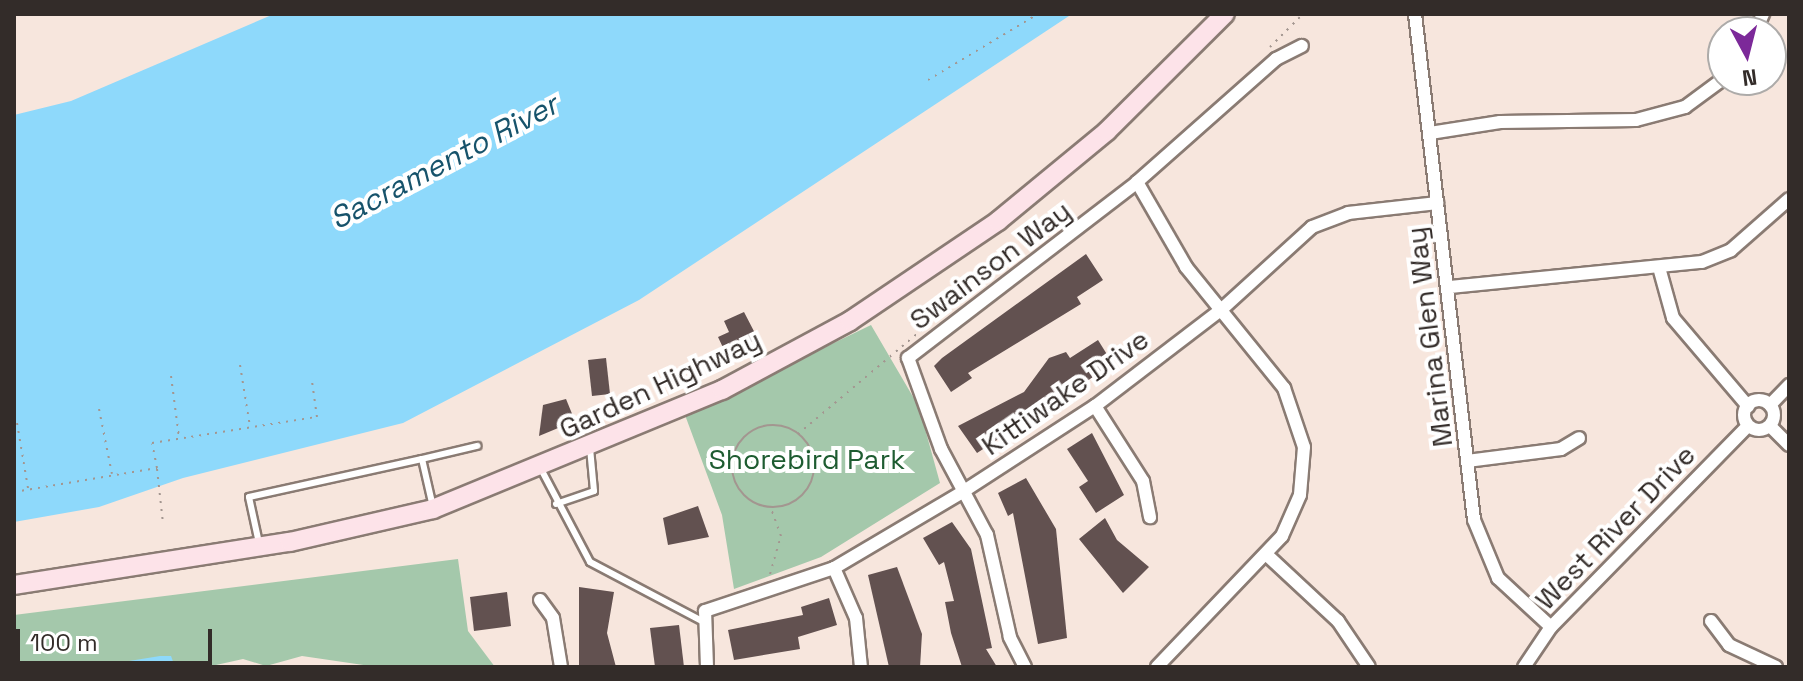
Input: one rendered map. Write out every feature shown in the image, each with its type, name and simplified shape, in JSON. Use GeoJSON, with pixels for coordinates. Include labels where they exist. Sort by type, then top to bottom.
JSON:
{"type":"FeatureCollection","features":[{"type":"Feature","properties":{"kind":"main road","name":"Garden Highway"},"geometry":{"type":"LineString","coordinates":[[14,585],[260,546],[433,509],[541,469],[761,370],[891,296],[1064,168],[1225,14]]}},
{"type":"Feature","properties":{"kind":"street","name":"Marina Glen Way"},"geometry":{"type":"LineString","coordinates":[[1415,14],[1450,287],[1467,461],[1489,563],[1551,627]]}},
{"type":"Feature","properties":{"kind":"street"},"geometry":{"type":"LineString","coordinates":[[1157,667],[1267,555],[1300,495],[1300,423],[1284,388],[1186,267],[1137,182],[1276,59],[1302,46]]}},
{"type":"Feature","properties":{"kind":"street"},"geometry":{"type":"LineString","coordinates":[[1430,133],[1500,122],[1636,120],[1685,107],[1707,91]]}},
{"type":"Feature","properties":{"kind":"street","name":"Swainson Way"},"geometry":{"type":"LineString","coordinates":[[1025,667],[1010,637],[987,535],[964,491],[908,358],[1137,182]]}},
{"type":"Feature","properties":{"kind":"street"},"geometry":{"type":"LineString","coordinates":[[1450,287],[1660,271],[1731,250],[1789,199]]}},
{"type":"Feature","properties":{"kind":"street","name":"Kittiwake Drive"},"geometry":{"type":"LineString","coordinates":[[704,616],[834,568],[964,491],[1095,406],[1222,309],[1312,227],[1348,213],[1437,203]]}},
{"type":"Feature","properties":{"kind":"street"},"geometry":{"type":"LineString","coordinates":[[1660,271],[1673,318],[1748,406],[1748,426],[1770,426],[1789,445]]}},
{"type":"Feature","properties":{"kind":"street"},"geometry":{"type":"LineString","coordinates":[[1770,426],[1770,405],[1789,385]]}},
{"type":"Feature","properties":{"kind":"street"},"geometry":{"type":"LineString","coordinates":[[1748,406],[1770,405]]}},
{"type":"Feature","properties":{"kind":"street"},"geometry":{"type":"LineString","coordinates":[[1095,406],[1143,481],[1150,517]]}},
{"type":"Feature","properties":{"kind":"street","name":"West River Drive"},"geometry":{"type":"LineString","coordinates":[[1524,667],[1551,627],[1748,426]]}},
{"type":"Feature","properties":{"kind":"street"},"geometry":{"type":"LineString","coordinates":[[1467,461],[1561,449],[1579,438]]}},
{"type":"Feature","properties":{"kind":"street"},"geometry":{"type":"LineString","coordinates":[[1267,555],[1338,621],[1369,667]]}},
{"type":"Feature","properties":{"kind":"street"},"geometry":{"type":"LineString","coordinates":[[834,568],[856,618],[861,667]]}},
{"type":"Feature","properties":{"kind":"street"},"geometry":{"type":"LineString","coordinates":[[540,600],[553,618],[561,667]]}},
{"type":"Feature","properties":{"kind":"street"},"geometry":{"type":"LineString","coordinates":[[704,616],[707,667]]}},
{"type":"Feature","properties":{"kind":"street"},"geometry":{"type":"LineString","coordinates":[[1711,621],[1729,645],[1776,667]]}},
{"type":"Feature","properties":{"kind":"lane"},"geometry":{"type":"LineString","coordinates":[[260,546],[249,497],[477,446]]}},
{"type":"Feature","properties":{"kind":"lane"},"geometry":{"type":"LineString","coordinates":[[556,504],[594,491],[590,448]]}},
{"type":"Feature","properties":{"kind":"lane"},"geometry":{"type":"LineString","coordinates":[[422,459],[433,509]]}},
{"type":"Feature","properties":{"kind":"lane"},"geometry":{"type":"LineString","coordinates":[[541,469],[556,504],[590,562],[704,616]]}},
{"type":"Feature","properties":{"kind":"path"},"geometry":{"type":"LineString","coordinates":[[928,80],[1038,14]]}},
{"type":"Feature","properties":{"kind":"path"},"geometry":{"type":"LineString","coordinates":[[1265,51],[1303,14]]}},
{"type":"Feature","properties":{"kind":"path"},"geometry":{"type":"LineString","coordinates":[[798,434],[894,350],[927,327]]}},
{"type":"Feature","properties":{"kind":"path"},"geometry":{"type":"LineString","coordinates":[[240,365],[251,428]]}},
{"type":"Feature","properties":{"kind":"path"},"geometry":{"type":"LineString","coordinates":[[171,376],[180,439]]}},
{"type":"Feature","properties":{"kind":"path"},"geometry":{"type":"LineString","coordinates":[[163,523],[152,443],[317,417],[312,382]]}},
{"type":"Feature","properties":{"kind":"path"},"geometry":{"type":"LineString","coordinates":[[99,409],[112,475]]}},
{"type":"Feature","properties":{"kind":"path"},"geometry":{"type":"LineString","coordinates":[[17,423],[28,489]]}},
{"type":"Feature","properties":{"kind":"path"},"geometry":{"type":"LineString","coordinates":[[766,426],[798,434],[811,452],[811,479],[795,500],[770,506],[740,491],[734,451],[766,426]]}},
{"type":"Feature","properties":{"kind":"path"},"geometry":{"type":"LineString","coordinates":[[14,492],[157,468]]}},
{"type":"Feature","properties":{"kind":"path"},"geometry":{"type":"LineString","coordinates":[[770,506],[781,536],[769,567],[775,590]]}},
{"type":"Feature","properties":{"kind":"green space","name":"Shorebird Park"},"geometry":{"type":"Polygon","coordinates":[[[871,325],[919,407],[940,483],[821,557],[734,589],[722,515],[685,415],[871,325]]]}},
{"type":"Feature","properties":{"kind":"green space"},"geometry":{"type":"Polygon","coordinates":[[[458,559],[468,631],[495,667],[377,667],[302,656],[266,666],[243,659],[207,667],[14,667],[14,615],[458,559]]]}},
{"type":"Feature","properties":{"kind":"water","name":"Sacramento River"},"geometry":{"type":"Polygon","coordinates":[[[274,14],[1072,14],[639,300],[403,423],[183,478],[99,507],[14,522],[14,115],[71,101],[274,14]]]}},
{"type":"Feature","properties":{"kind":"water"},"geometry":{"type":"Polygon","coordinates":[[[171,656],[175,667],[92,667],[171,656]]]}},
{"type":"Feature","properties":{"kind":"building"},"geometry":{"type":"Polygon","coordinates":[[[1086,254],[1103,280],[1077,297],[1081,304],[968,373],[972,378],[951,392],[934,366],[1086,254]]]}},
{"type":"Feature","properties":{"kind":"building"},"geometry":{"type":"Polygon","coordinates":[[[744,312],[758,339],[726,354],[718,337],[729,332],[724,321],[744,312]]]}},
{"type":"Feature","properties":{"kind":"building"},"geometry":{"type":"Polygon","coordinates":[[[1098,340],[1113,364],[977,453],[958,426],[1024,392],[1049,358],[1066,352],[1070,358],[1098,340]]]}},
{"type":"Feature","properties":{"kind":"building"},"geometry":{"type":"Polygon","coordinates":[[[606,358],[610,394],[592,396],[588,360],[606,358]]]}},
{"type":"Feature","properties":{"kind":"building"},"geometry":{"type":"Polygon","coordinates":[[[566,399],[575,421],[539,436],[543,405],[566,399]]]}},
{"type":"Feature","properties":{"kind":"building"},"geometry":{"type":"Polygon","coordinates":[[[1092,433],[1124,495],[1096,513],[1079,487],[1088,481],[1067,449],[1092,433]]]}},
{"type":"Feature","properties":{"kind":"building"},"geometry":{"type":"Polygon","coordinates":[[[1026,478],[1056,529],[1067,638],[1038,644],[1013,513],[1008,516],[998,493],[1026,478]]]}},
{"type":"Feature","properties":{"kind":"building"},"geometry":{"type":"Polygon","coordinates":[[[698,506],[709,537],[668,545],[663,518],[698,506]]]}},
{"type":"Feature","properties":{"kind":"building"},"geometry":{"type":"Polygon","coordinates":[[[1105,518],[1117,540],[1149,567],[1123,593],[1079,539],[1105,518]]]}},
{"type":"Feature","properties":{"kind":"building"},"geometry":{"type":"Polygon","coordinates":[[[952,522],[971,549],[992,648],[986,649],[997,667],[962,667],[951,633],[945,602],[954,601],[944,562],[939,565],[923,538],[952,522]]]}},
{"type":"Feature","properties":{"kind":"building"},"geometry":{"type":"Polygon","coordinates":[[[897,567],[922,634],[920,667],[889,667],[868,575],[897,567]]]}},
{"type":"Feature","properties":{"kind":"building"},"geometry":{"type":"Polygon","coordinates":[[[579,587],[614,592],[607,633],[616,667],[579,667],[579,587]]]}},
{"type":"Feature","properties":{"kind":"building"},"geometry":{"type":"Polygon","coordinates":[[[507,592],[511,626],[474,631],[470,597],[507,592]]]}},
{"type":"Feature","properties":{"kind":"building"},"geometry":{"type":"Polygon","coordinates":[[[829,598],[837,625],[798,637],[800,649],[734,660],[728,630],[803,615],[801,607],[829,598]]]}},
{"type":"Feature","properties":{"kind":"building"},"geometry":{"type":"Polygon","coordinates":[[[679,625],[684,667],[655,667],[650,628],[679,625]]]}}]}
